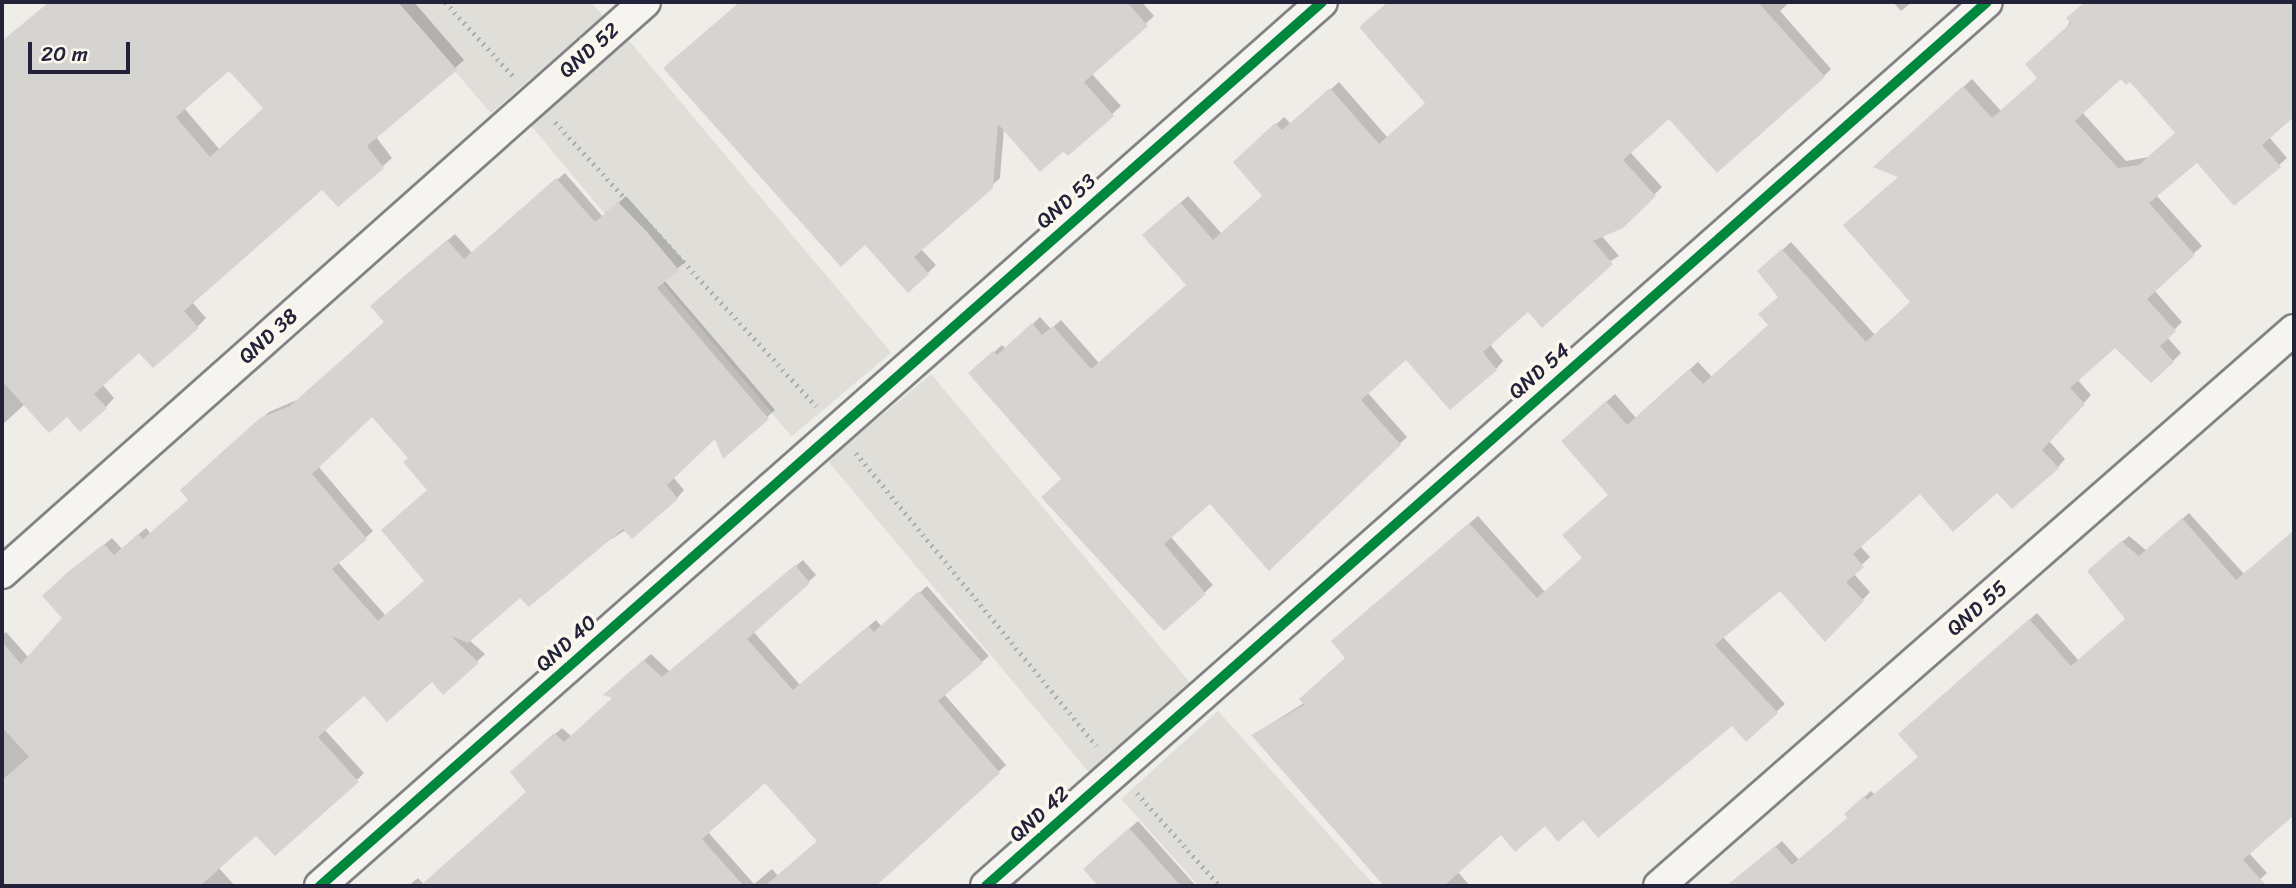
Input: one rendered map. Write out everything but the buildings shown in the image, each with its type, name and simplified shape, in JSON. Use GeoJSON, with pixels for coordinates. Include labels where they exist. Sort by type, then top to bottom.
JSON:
{"type":"FeatureCollection","features":[{"type":"Feature","properties":{"kind":"street","name":"QND 52"},"geometry":{"type":"LineString","coordinates":[[534,99],[645,2]]}},
{"type":"Feature","properties":{"kind":"street","name":"QND 53"},"geometry":{"type":"LineString","coordinates":[[836,428],[1322,2]]}},
{"type":"Feature","properties":{"kind":"street","name":"QND 54"},"geometry":{"type":"LineString","coordinates":[[1117,770],[1987,2]]}},
{"type":"Feature","properties":{"kind":"street","name":"QND 38"},"geometry":{"type":"LineString","coordinates":[[2,573],[534,99]]}},
{"type":"Feature","properties":{"kind":"street","name":"QND 55"},"geometry":{"type":"LineString","coordinates":[[1659,886],[2294,330]]}},
{"type":"Feature","properties":{"kind":"street","name":"QND 40"},"geometry":{"type":"LineString","coordinates":[[320,886],[836,428]]}},
{"type":"Feature","properties":{"kind":"street","name":"QND 42"},"geometry":{"type":"LineString","coordinates":[[986,886],[1117,770]]}},
{"type":"Feature","properties":{"kind":"shaded area"},"geometry":{"type":"Polygon","coordinates":[[[395,2],[591,2],[603,16],[491,113],[395,2]]]}},
{"type":"Feature","properties":{"kind":"shaded area"},"geometry":{"type":"Polygon","coordinates":[[[627,38],[891,353],[792,436],[527,122],[627,38]]]}},
{"type":"Feature","properties":{"kind":"shaded area"},"geometry":{"type":"Polygon","coordinates":[[[931,374],[1194,687],[1090,774],[828,461],[931,374]]]}},
{"type":"Feature","properties":{"kind":"shaded area"},"geometry":{"type":"Polygon","coordinates":[[[1218,711],[1375,886],[1199,886],[1121,799],[1218,711]]]}},
{"type":"Feature","properties":{"kind":"cycle path"},"geometry":{"type":"LineString","coordinates":[[320,886],[1322,2]]}},
{"type":"Feature","properties":{"kind":"cycle path"},"geometry":{"type":"LineString","coordinates":[[986,886],[1987,2]]}}]}
